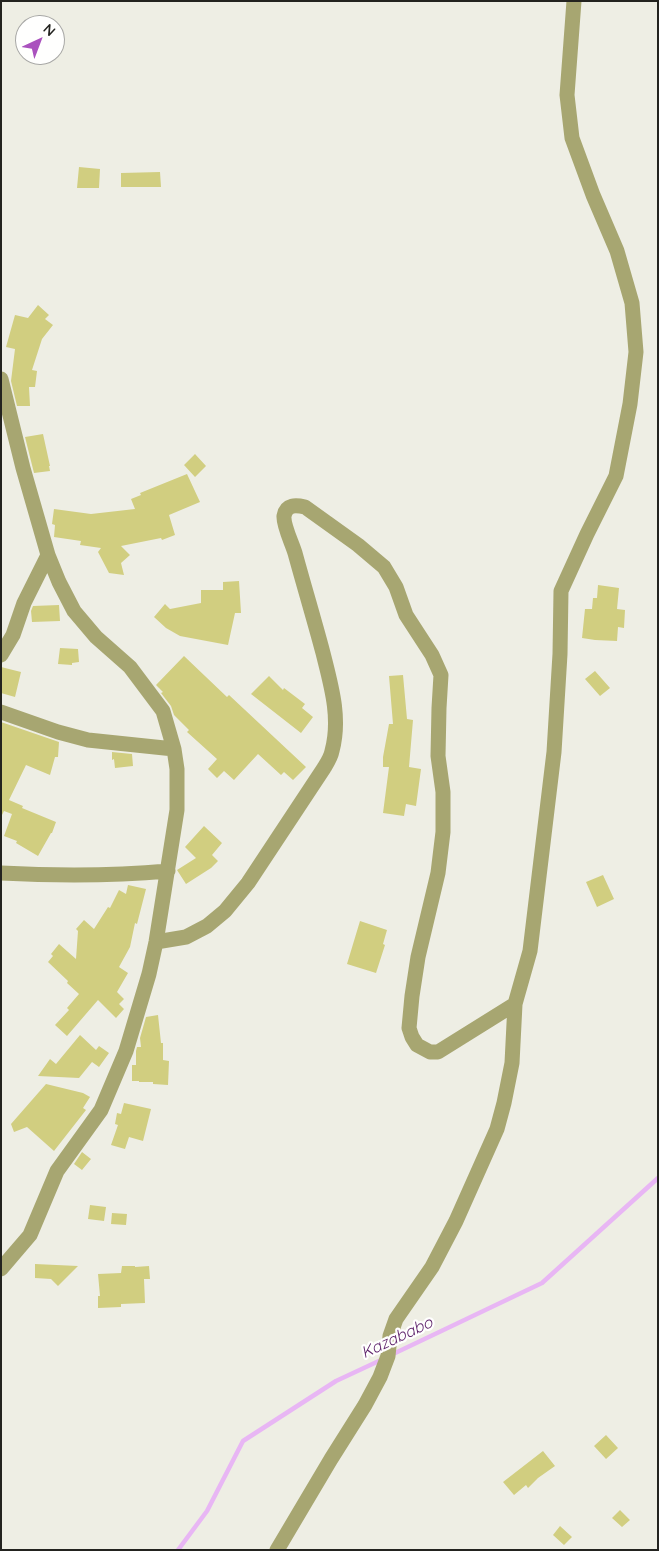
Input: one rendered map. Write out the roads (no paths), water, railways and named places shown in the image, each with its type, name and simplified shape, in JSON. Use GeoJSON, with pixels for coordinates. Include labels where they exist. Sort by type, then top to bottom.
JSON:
{"type":"FeatureCollection","features":[{"type":"Feature","properties":{"kind":"street"},"geometry":{"type":"LineString","coordinates":[[278,1550],[369,1398],[388,1356],[390,1336],[396,1318],[432,1267],[459,1213],[497,1129],[512,1063],[515,1004],[530,951],[554,752],[560,654],[561,591],[616,476],[630,404],[636,352],[632,304],[619,260],[572,138],[567,95],[574,1]]}},
{"type":"Feature","properties":{"kind":"street"},"geometry":{"type":"LineString","coordinates":[[1,379],[23,468],[48,555],[59,582],[74,611],[96,637],[130,667],[163,711],[174,749],[177,769],[177,810],[156,942],[149,974],[126,1051],[102,1110],[57,1171],[30,1235],[1,1269]]}},
{"type":"Feature","properties":{"kind":"street"},"geometry":{"type":"LineString","coordinates":[[156,942],[186,937],[207,926],[225,911],[248,883],[324,768],[332,752],[336,730],[334,699],[316,624],[292,541],[285,525],[284,516],[287,510],[291,506],[296,505],[305,507],[358,545],[384,567],[396,587],[406,615],[432,655],[441,675],[438,756],[443,792],[442,832],[438,873],[418,957],[412,996],[409,1028],[412,1037],[417,1045],[430,1052],[438,1052],[515,1004]]}},
{"type":"Feature","properties":{"kind":"street"},"geometry":{"type":"LineString","coordinates":[[1,656],[13,635],[24,603],[48,555]]}},
{"type":"Feature","properties":{"kind":"street"},"geometry":{"type":"LineString","coordinates":[[1,712],[58,732],[88,740],[174,749]]}},
{"type":"Feature","properties":{"kind":"street"},"geometry":{"type":"LineString","coordinates":[[3,872],[42,876],[123,875],[168,871]]}},
{"type":"Feature","properties":{"kind":"waterway","name":"Kazababo"},"geometry":{"type":"LineString","coordinates":[[391,1355],[542,1283],[658,1178]]}},
{"type":"Feature","properties":{"kind":"waterway","name":"Kazababo"},"geometry":{"type":"LineString","coordinates":[[178,1550],[207,1511],[243,1441],[336,1381],[381,1360]]}}]}
